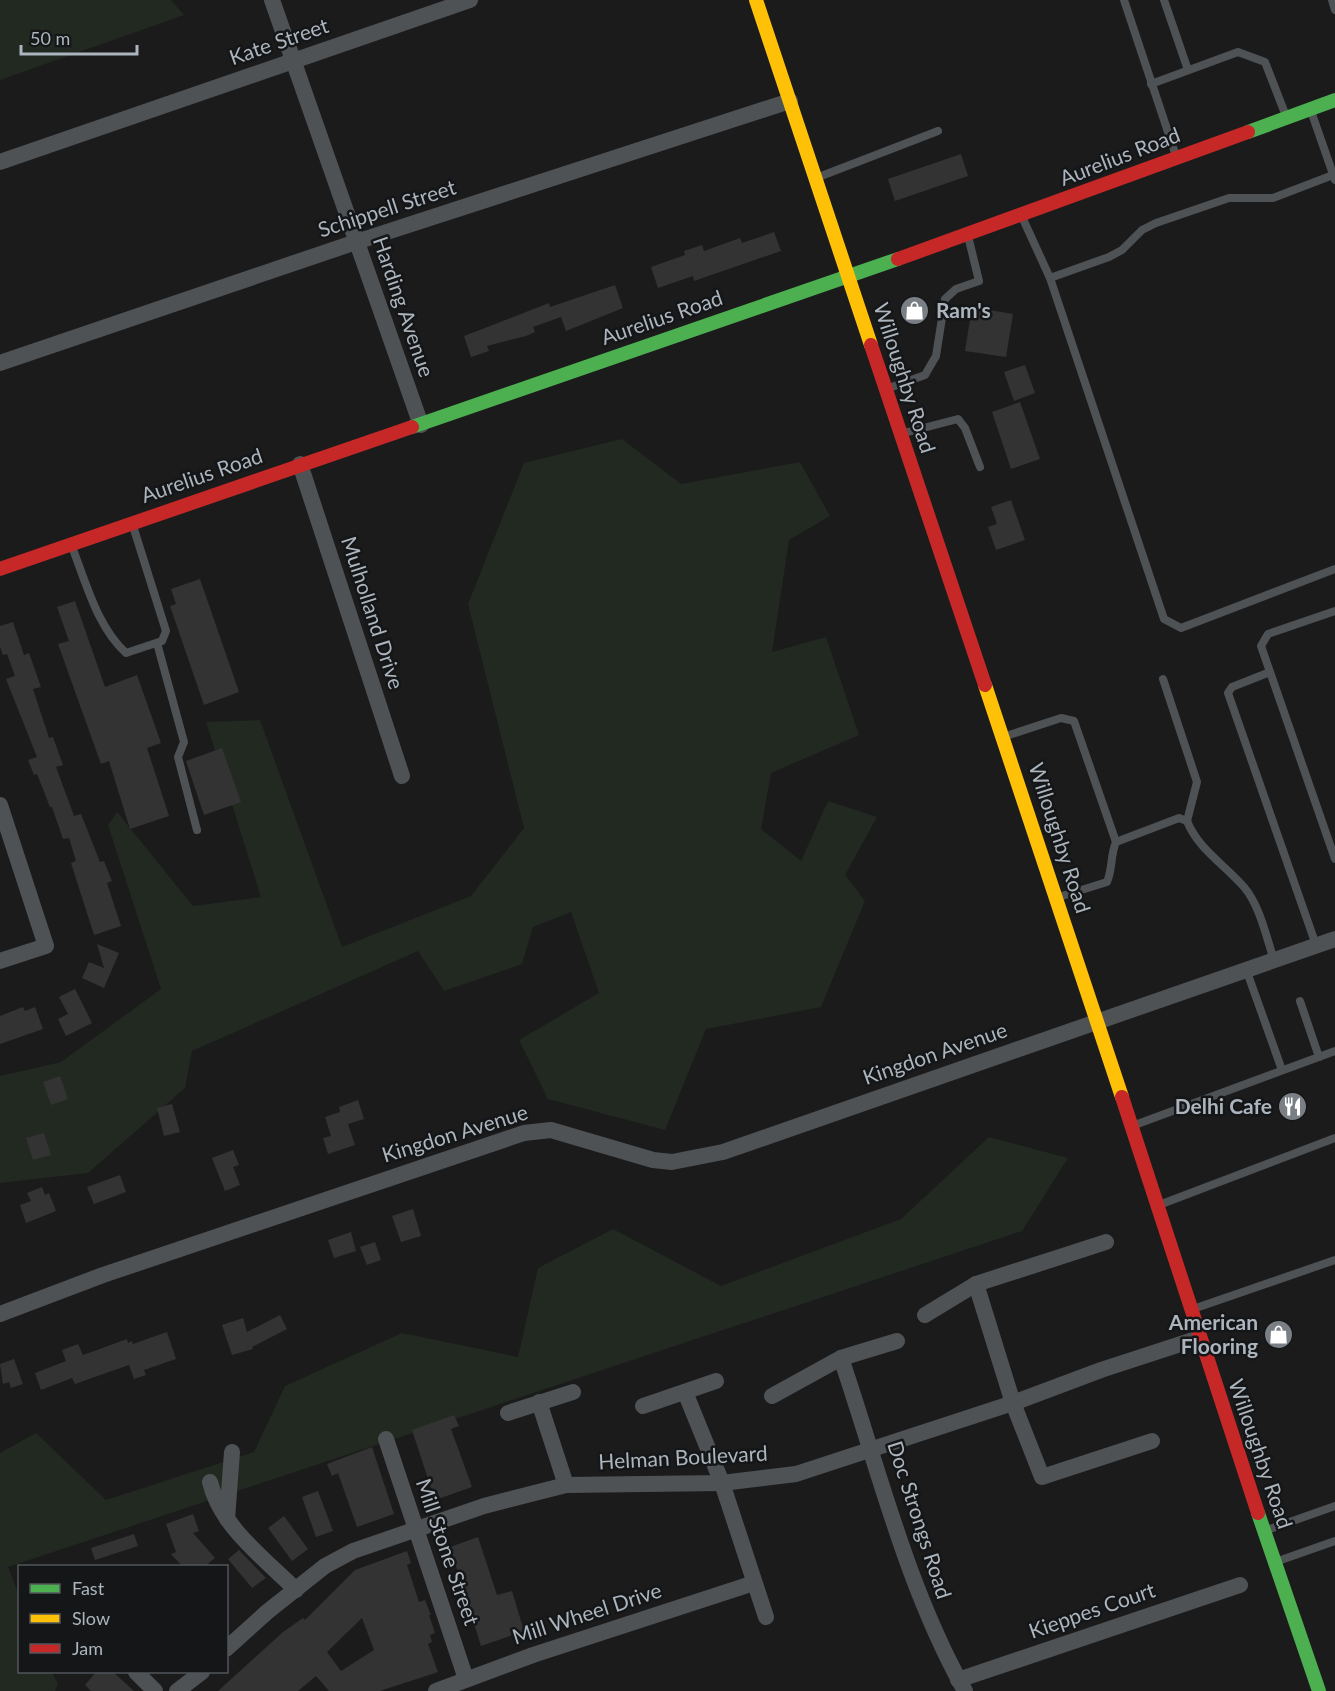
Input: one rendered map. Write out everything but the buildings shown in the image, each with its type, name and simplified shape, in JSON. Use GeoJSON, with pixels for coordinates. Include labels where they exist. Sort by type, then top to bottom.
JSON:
{"type":"FeatureCollection","features":[{"type":"Feature","properties":{"kind":"street","name":"Harding Avenue"},"geometry":{"type":"LineString","coordinates":[[272,0],[421,425]]}},
{"type":"Feature","properties":{"kind":"street","name":"Kate Street"},"geometry":{"type":"LineString","coordinates":[[0,162],[470,0]]}},
{"type":"Feature","properties":{"kind":"street","name":"Willoughby Road"},"geometry":{"type":"LineString","coordinates":[[756,0],[1097,1021],[1199,1338],[1264,1531],[1322,1690]]}},
{"type":"Feature","properties":{"kind":"street","name":"Aurelius Road"},"geometry":{"type":"LineString","coordinates":[[0,569],[300,464],[421,425],[848,274],[1022,216],[1335,100]]}},
{"type":"Feature","properties":{"kind":"street","name":"Schippell Street"},"geometry":{"type":"LineString","coordinates":[[0,363],[356,242],[790,101]]}},
{"type":"Feature","properties":{"kind":"street","name":"Mulholland Drive"},"geometry":{"type":"LineString","coordinates":[[300,464],[402,776]]}},
{"type":"Feature","properties":{"kind":"street"},"geometry":{"type":"LineString","coordinates":[[0,806],[46,946],[0,962]]}},
{"type":"Feature","properties":{"kind":"street","name":"Kingdon Avenue"},"geometry":{"type":"LineString","coordinates":[[0,1314],[114,1272],[524,1132],[551,1130],[653,1160],[672,1162],[723,1152],[1335,939]]}},
{"type":"Feature","properties":{"kind":"street"},"geometry":{"type":"LineString","coordinates":[[924,1315],[976,1284],[1106,1242]]}},
{"type":"Feature","properties":{"kind":"street"},"geometry":{"type":"LineString","coordinates":[[976,1284],[1013,1403],[1042,1478],[1152,1441]]}},
{"type":"Feature","properties":{"kind":"street","name":"Helman Boulevard"},"geometry":{"type":"LineString","coordinates":[[228,1647],[267,1612],[325,1566],[353,1551],[484,1506],[566,1485],[722,1483],[796,1474],[1013,1403],[1101,1370],[1199,1338]]}},
{"type":"Feature","properties":{"kind":"street"},"geometry":{"type":"LineString","coordinates":[[772,1396],[841,1358],[897,1341]]}},
{"type":"Feature","properties":{"kind":"street","name":"Doc Strongs Road"},"geometry":{"type":"LineString","coordinates":[[841,1358],[927,1617],[962,1685]]}},
{"type":"Feature","properties":{"kind":"street"},"geometry":{"type":"LineString","coordinates":[[643,1406],[716,1381]]}},
{"type":"Feature","properties":{"kind":"street"},"geometry":{"type":"LineString","coordinates":[[508,1413],[573,1392]]}},
{"type":"Feature","properties":{"kind":"street"},"geometry":{"type":"LineString","coordinates":[[685,1392],[722,1483],[766,1617]]}},
{"type":"Feature","properties":{"kind":"street"},"geometry":{"type":"LineString","coordinates":[[538,1402],[566,1485]]}},
{"type":"Feature","properties":{"kind":"street","name":"Mill Stone Street"},"geometry":{"type":"LineString","coordinates":[[386,1439],[466,1679]]}},
{"type":"Feature","properties":{"kind":"street"},"geometry":{"type":"LineString","coordinates":[[227,1519],[232,1452]]}},
{"type":"Feature","properties":{"kind":"street"},"geometry":{"type":"LineString","coordinates":[[210,1482],[214,1501],[227,1519],[296,1590]]}},
{"type":"Feature","properties":{"kind":"street","name":"Mill Wheel Drive"},"geometry":{"type":"LineString","coordinates":[[436,1691],[754,1583]]}},
{"type":"Feature","properties":{"kind":"street","name":"Kieppes Court"},"geometry":{"type":"LineString","coordinates":[[962,1685],[1240,1585]]}},
{"type":"Feature","properties":{"kind":"street"},"geometry":{"type":"LineString","coordinates":[[138,1673],[155,1691]]}},
{"type":"Feature","properties":{"kind":"street"},"geometry":{"type":"LineString","coordinates":[[177,1691],[200,1673]]}},
{"type":"Feature","properties":{"kind":"lane"},"geometry":{"type":"LineString","coordinates":[[1124,0],[1177,158]]}},
{"type":"Feature","properties":{"kind":"lane"},"geometry":{"type":"LineString","coordinates":[[1164,0],[1188,70]]}},
{"type":"Feature","properties":{"kind":"lane"},"geometry":{"type":"LineString","coordinates":[[1332,0],[1335,10]]}},
{"type":"Feature","properties":{"kind":"lane"},"geometry":{"type":"LineString","coordinates":[[1151,84],[1238,52],[1265,62],[1286,117]]}},
{"type":"Feature","properties":{"kind":"lane"},"geometry":{"type":"LineString","coordinates":[[1050,278],[1109,257],[1122,250],[1142,230],[1156,223],[1229,198],[1274,198],[1334,178],[1310,108]]}},
{"type":"Feature","properties":{"kind":"lane"},"geometry":{"type":"LineString","coordinates":[[816,178],[938,131]]}},
{"type":"Feature","properties":{"kind":"lane"},"geometry":{"type":"LineString","coordinates":[[1022,216],[1050,278],[1164,619],[1181,628],[1335,570]]}},
{"type":"Feature","properties":{"kind":"lane"},"geometry":{"type":"LineString","coordinates":[[886,389],[925,375],[936,356],[945,299],[956,289],[979,281],[967,234]]}},
{"type":"Feature","properties":{"kind":"lane"},"geometry":{"type":"LineString","coordinates":[[901,434],[958,419],[965,428],[980,467]]}},
{"type":"Feature","properties":{"kind":"lane"},"geometry":{"type":"LineString","coordinates":[[71,544],[96,608],[118,646],[126,653],[158,643],[162,641],[166,631],[132,523]]}},
{"type":"Feature","properties":{"kind":"lane"},"geometry":{"type":"LineString","coordinates":[[1335,611],[1268,634],[1261,646],[1335,859]]}},
{"type":"Feature","properties":{"kind":"lane"},"geometry":{"type":"LineString","coordinates":[[158,643],[184,742],[178,757],[197,830]]}},
{"type":"Feature","properties":{"kind":"lane"},"geometry":{"type":"LineString","coordinates":[[1270,672],[1232,687],[1228,693],[1316,945]]}},
{"type":"Feature","properties":{"kind":"lane"},"geometry":{"type":"LineString","coordinates":[[1163,679],[1197,782],[1187,820],[1192,834],[1245,889],[1256,909],[1274,960]]}},
{"type":"Feature","properties":{"kind":"lane"},"geometry":{"type":"LineString","coordinates":[[1003,738],[1061,718],[1074,721],[1116,842],[1112,853],[1112,871],[1107,882],[1056,898]]}},
{"type":"Feature","properties":{"kind":"lane"},"geometry":{"type":"LineString","coordinates":[[1116,842],[1179,818],[1187,820]]}},
{"type":"Feature","properties":{"kind":"lane"},"geometry":{"type":"LineString","coordinates":[[1246,969],[1282,1070]]}},
{"type":"Feature","properties":{"kind":"lane"},"geometry":{"type":"LineString","coordinates":[[1300,1001],[1319,1057]]}},
{"type":"Feature","properties":{"kind":"lane"},"geometry":{"type":"LineString","coordinates":[[1131,1126],[1335,1051]]}},
{"type":"Feature","properties":{"kind":"lane"},"geometry":{"type":"LineString","coordinates":[[1156,1205],[1335,1138]]}},
{"type":"Feature","properties":{"kind":"lane"},"geometry":{"type":"LineString","coordinates":[[1190,1310],[1335,1260]]}},
{"type":"Feature","properties":{"kind":"lane"},"geometry":{"type":"LineString","coordinates":[[1264,1531],[1335,1506]]}},
{"type":"Feature","properties":{"kind":"lane"},"geometry":{"type":"LineString","coordinates":[[1275,1562],[1335,1541]]}},
{"type":"Feature","properties":{"kind":"shaded area"},"geometry":{"type":"Polygon","coordinates":[[[0,0],[171,0],[184,15],[0,80],[0,0]]]}},
{"type":"Feature","properties":{"kind":"shaded area"},"geometry":{"type":"Polygon","coordinates":[[[622,439],[681,484],[800,462],[830,516],[789,540],[772,652],[826,637],[859,735],[771,773],[761,829],[801,861],[828,801],[877,817],[845,875],[865,901],[821,1007],[706,1029],[665,1130],[548,1099],[519,1040],[599,993],[571,912],[533,927],[522,964],[444,991],[418,951],[192,1051],[185,1088],[88,1173],[0,1183],[0,1076],[61,1062],[161,989],[108,825],[117,812],[193,906],[261,897],[206,722],[260,720],[342,947],[471,896],[524,828],[468,604],[524,463],[622,439]]]}},
{"type":"Feature","properties":{"kind":"shaded area"},"geometry":{"type":"Polygon","coordinates":[[[989,1137],[1068,1158],[1022,1231],[8,1567],[18,1592],[18,1673],[52,1673],[58,1684],[55,1691],[0,1691],[0,1453],[36,1433],[106,1500],[254,1452],[285,1386],[402,1333],[518,1357],[538,1268],[613,1229],[721,1286],[901,1219],[989,1137]]]}},
{"type":"Feature","properties":{"kind":"traffic: fast"},"geometry":{"type":"LineString","coordinates":[[1248,132],[1335,100]]}},
{"type":"Feature","properties":{"kind":"traffic: fast"},"geometry":{"type":"LineString","coordinates":[[412,427],[898,259]]}},
{"type":"Feature","properties":{"kind":"traffic: fast"},"geometry":{"type":"LineString","coordinates":[[1258,1513],[1319,1691]]}},
{"type":"Feature","properties":{"kind":"traffic: slow"},"geometry":{"type":"LineString","coordinates":[[756,0],[871,345]]}},
{"type":"Feature","properties":{"kind":"traffic: slow"},"geometry":{"type":"LineString","coordinates":[[985,685],[1122,1097]]}},
{"type":"Feature","properties":{"kind":"traffic: jam"},"geometry":{"type":"LineString","coordinates":[[898,259],[1248,132]]}},
{"type":"Feature","properties":{"kind":"traffic: jam"},"geometry":{"type":"LineString","coordinates":[[871,345],[985,685]]}},
{"type":"Feature","properties":{"kind":"traffic: jam"},"geometry":{"type":"LineString","coordinates":[[0,569],[412,427]]}},
{"type":"Feature","properties":{"kind":"traffic: jam"},"geometry":{"type":"LineString","coordinates":[[1122,1097],[1258,1513]]}},
{"type":"Feature","properties":{"kind":"place","name":"Ram's"},"geometry":{"type":"Point","coordinates":[915,311]}},
{"type":"Feature","properties":{"kind":"place","name":"Delhi Cafe"},"geometry":{"type":"Point","coordinates":[1293,1107]}},
{"type":"Feature","properties":{"kind":"place","name":"American Flooring"},"geometry":{"type":"Point","coordinates":[1279,1335]}}]}
